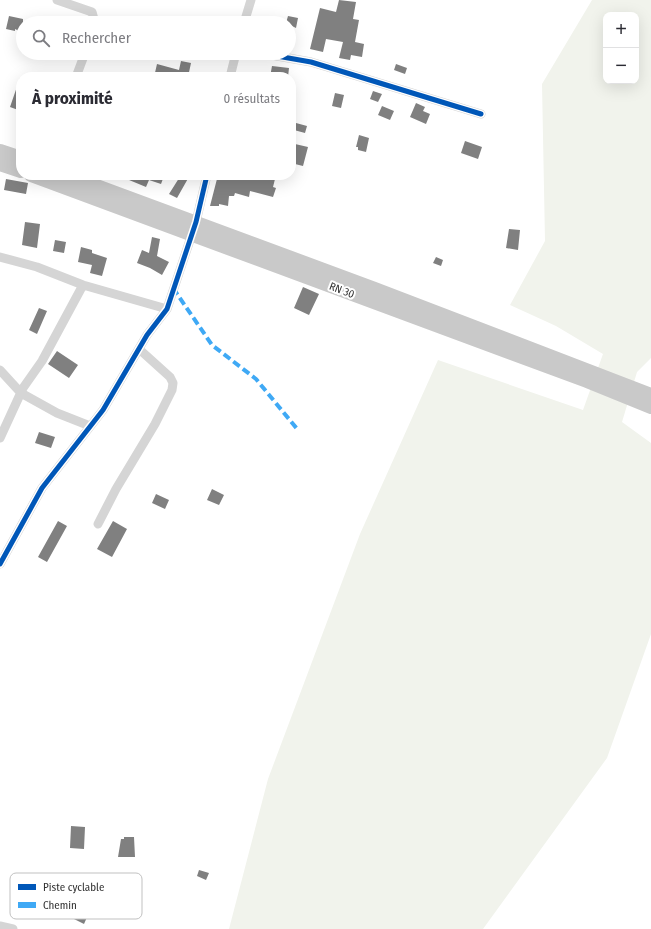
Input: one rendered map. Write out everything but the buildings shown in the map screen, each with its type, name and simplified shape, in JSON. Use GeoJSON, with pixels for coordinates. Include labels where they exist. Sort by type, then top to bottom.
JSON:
{"type":"FeatureCollection","features":[{"type":"Feature","properties":{"kind":"main road"},"geometry":{"type":"LineString","coordinates":[[0,151],[16,156]]}},
{"type":"Feature","properties":{"kind":"main road"},"geometry":{"type":"LineString","coordinates":[[0,164],[16,169]]}},
{"type":"Feature","properties":{"kind":"main road","name":"RN 30"},"geometry":{"type":"LineString","coordinates":[[46,180],[194,228]]}},
{"type":"Feature","properties":{"kind":"main road","name":"RN 30"},"geometry":{"type":"LineString","coordinates":[[79,180],[194,228],[589,375],[635,394],[651,407]]}},
{"type":"Feature","properties":{"kind":"main road","name":"RN 30"},"geometry":{"type":"LineString","coordinates":[[635,394],[651,395]]}},
{"type":"Feature","properties":{"kind":"street"},"geometry":{"type":"LineString","coordinates":[[57,0],[92,12],[93,16]]}},
{"type":"Feature","properties":{"kind":"street"},"geometry":{"type":"LineString","coordinates":[[246,16],[251,0]]}},
{"type":"Feature","properties":{"kind":"street"},"geometry":{"type":"LineString","coordinates":[[296,59],[311,62],[481,114]]}},
{"type":"Feature","properties":{"kind":"street"},"geometry":{"type":"LineString","coordinates":[[78,72],[82,60]]}},
{"type":"Feature","properties":{"kind":"street"},"geometry":{"type":"LineString","coordinates":[[231,72],[234,60]]}},
{"type":"Feature","properties":{"kind":"street"},"geometry":{"type":"LineString","coordinates":[[0,564],[42,488],[103,410],[139,349],[167,308],[194,228],[206,180]]}},
{"type":"Feature","properties":{"kind":"street"},"geometry":{"type":"LineString","coordinates":[[0,257],[37,267],[82,285],[167,308]]}},
{"type":"Feature","properties":{"kind":"street"},"geometry":{"type":"LineString","coordinates":[[0,438],[21,393],[42,361],[82,285]]}},
{"type":"Feature","properties":{"kind":"street"},"geometry":{"type":"LineString","coordinates":[[98,524],[116,489],[155,424],[172,390],[173,383],[170,377],[139,349]]}},
{"type":"Feature","properties":{"kind":"street"},"geometry":{"type":"LineString","coordinates":[[0,370],[21,393],[57,413],[90,426]]}},
{"type":"Feature","properties":{"kind":"street"},"geometry":{"type":"LineString","coordinates":[[0,926],[13,929]]}},
{"type":"Feature","properties":{"kind":"shaded area"},"geometry":{"type":"Polygon","coordinates":[[[592,0],[651,0],[651,358],[637,372],[622,422],[651,443],[651,634],[607,758],[483,929],[229,929],[268,779],[360,534],[438,360],[583,410],[603,354],[556,326],[510,305],[545,241],[542,84],[592,0]]]}},
{"type":"Feature","properties":{"kind":"marked path"},"geometry":{"type":"LineString","coordinates":[[173,288],[212,345],[256,379],[298,430]]}},
{"type":"Feature","properties":{"kind":"cycle path"},"geometry":{"type":"LineString","coordinates":[[296,59],[311,62],[481,114]]}},
{"type":"Feature","properties":{"kind":"cycle path"},"geometry":{"type":"LineString","coordinates":[[0,564],[42,488],[103,410],[147,335],[167,309],[196,222],[206,180]]}}]}
